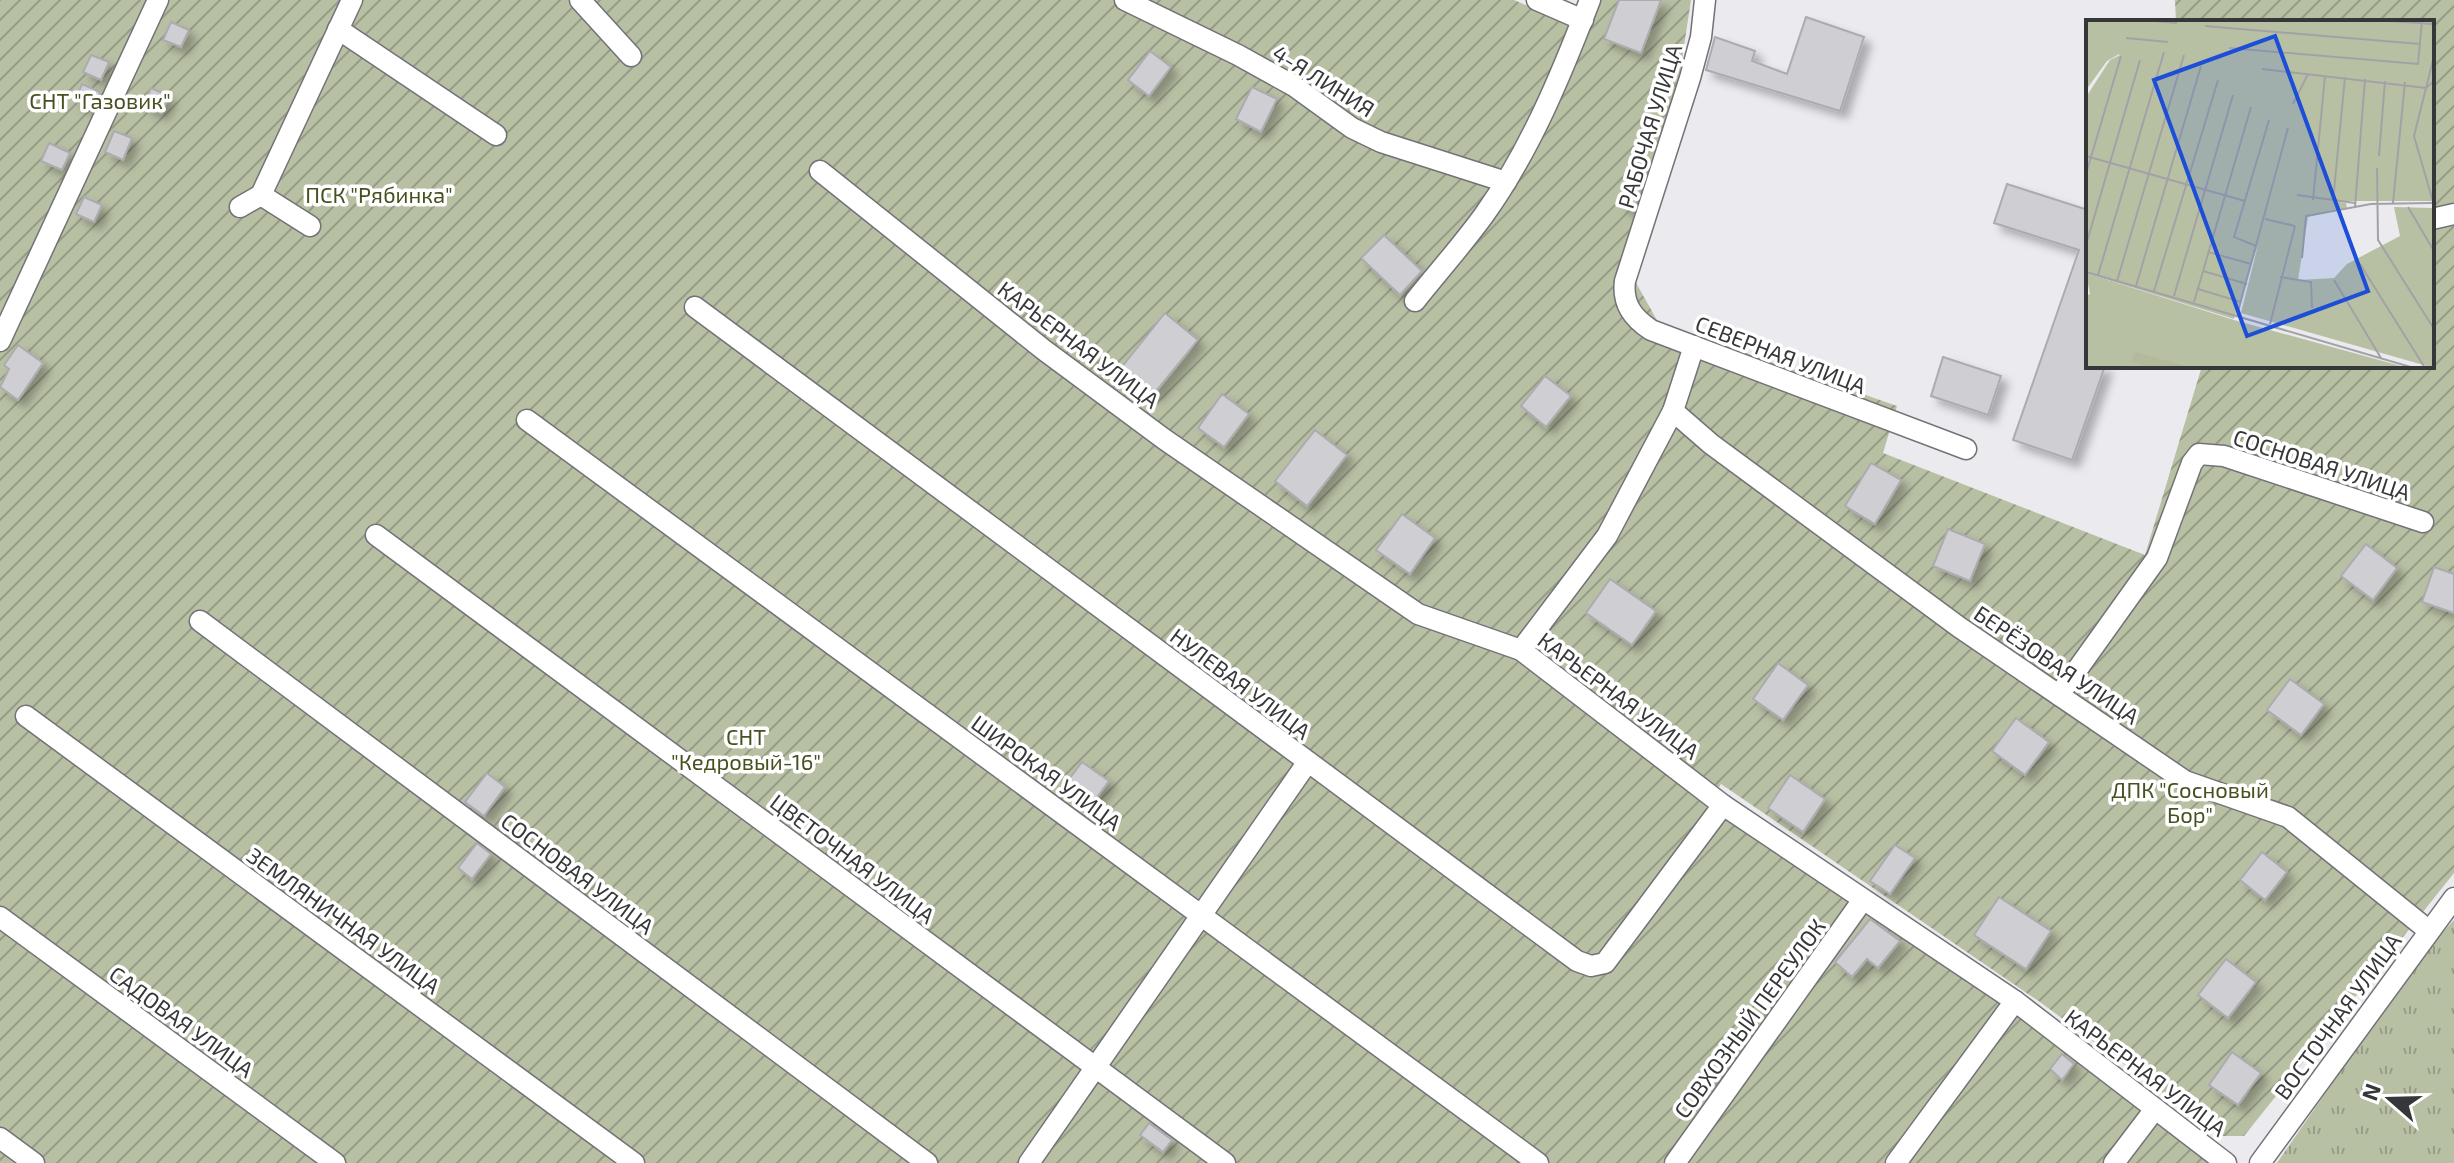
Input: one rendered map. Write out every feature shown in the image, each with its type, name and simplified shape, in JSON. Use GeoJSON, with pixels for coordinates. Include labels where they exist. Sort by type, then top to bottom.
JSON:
{"type":"FeatureCollection","features":[{"type":"Feature","properties":{"kind":"street"},"geometry":{"type":"LineString","coordinates":[[0,341],[158,0]]}},
{"type":"Feature","properties":{"kind":"street"},"geometry":{"type":"LineString","coordinates":[[240,207],[261,195],[352,0]]}},
{"type":"Feature","properties":{"kind":"street"},"geometry":{"type":"LineString","coordinates":[[580,0],[631,56]]}},
{"type":"Feature","properties":{"kind":"street","name":"4-Я ЛИНИЯ"},"geometry":{"type":"LineString","coordinates":[[1125,0],[1294,86],[1352,128],[1381,142],[1506,182]]}},
{"type":"Feature","properties":{"kind":"street"},"geometry":{"type":"LineString","coordinates":[[1537,0],[1583,20]]}},
{"type":"Feature","properties":{"kind":"street"},"geometry":{"type":"LineString","coordinates":[[1415,301],[1484,215],[1506,182],[1553,90],[1590,0]]}},
{"type":"Feature","properties":{"kind":"street","name":"РАБОЧАЯ УЛИЦА"},"geometry":{"type":"LineString","coordinates":[[1631,265],[1690,78],[1701,37],[1705,0]]}},
{"type":"Feature","properties":{"kind":"street"},"geometry":{"type":"LineString","coordinates":[[338,29],[496,135]]}},
{"type":"Feature","properties":{"kind":"street","name":"КАРЬЕРНАЯ УЛИЦА"},"geometry":{"type":"LineString","coordinates":[[820,171],[1128,413],[1428,619],[1521,650],[1723,805],[2015,1001],[2226,1163]]}},
{"type":"Feature","properties":{"kind":"street"},"geometry":{"type":"LineString","coordinates":[[261,195],[310,226]]}},
{"type":"Feature","properties":{"kind":"street"},"geometry":{"type":"LineString","coordinates":[[2434,219],[2454,214]]}},
{"type":"Feature","properties":{"kind":"street","name":"СЕВЕРНАЯ УЛИЦА"},"geometry":{"type":"LineString","coordinates":[[1631,265],[1623,295],[1638,321],[1651,330],[1966,449]]}},
{"type":"Feature","properties":{"kind":"street","name":"НУЛЕВАЯ УЛИЦА"},"geometry":{"type":"LineString","coordinates":[[695,307],[1577,961],[1591,966],[1605,963],[1723,805]]}},
{"type":"Feature","properties":{"kind":"street"},"geometry":{"type":"LineString","coordinates":[[1521,650],[1607,536],[1673,411],[1694,346]]}},
{"type":"Feature","properties":{"kind":"street","name":"БЕРЁЗОВАЯ УЛИЦА"},"geometry":{"type":"LineString","coordinates":[[1673,411],[1711,444],[1863,556],[2059,695],[2185,781],[2288,817],[2428,930]]}},
{"type":"Feature","properties":{"kind":"street","name":"ШИРОКАЯ УЛИЦА"},"geometry":{"type":"LineString","coordinates":[[527,420],[1538,1163]]}},
{"type":"Feature","properties":{"kind":"street","name":"СОСНОВАЯ УЛИЦА"},"geometry":{"type":"LineString","coordinates":[[2059,695],[2157,558],[2192,463],[2199,454],[2224,456],[2423,522]]}},
{"type":"Feature","properties":{"kind":"street","name":"ЦВЕТОЧНАЯ УЛИЦА"},"geometry":{"type":"LineString","coordinates":[[376,535],[1225,1163]]}},
{"type":"Feature","properties":{"kind":"street","name":"СОСНОВАЯ УЛИЦА"},"geometry":{"type":"LineString","coordinates":[[200,621],[927,1163]]}},
{"type":"Feature","properties":{"kind":"street","name":"ЗЕМЛЯНИЧНАЯ УЛИЦА"},"geometry":{"type":"LineString","coordinates":[[26,716],[634,1163]]}},
{"type":"Feature","properties":{"kind":"street"},"geometry":{"type":"LineString","coordinates":[[1029,1163],[1307,763]]}},
{"type":"Feature","properties":{"kind":"street","name":"ВОСТОЧНАЯ УЛИЦА"},"geometry":{"type":"LineString","coordinates":[[2260,1163],[2454,898]]}},
{"type":"Feature","properties":{"kind":"street","name":"СОВХОЗНЫЙ ПЕРЕУЛОК"},"geometry":{"type":"LineString","coordinates":[[1675,1163],[1862,901]]}},
{"type":"Feature","properties":{"kind":"street","name":"САДОВАЯ УЛИЦА"},"geometry":{"type":"LineString","coordinates":[[0,917],[335,1163]]}},
{"type":"Feature","properties":{"kind":"street"},"geometry":{"type":"LineString","coordinates":[[1896,1163],[2015,1001]]}},
{"type":"Feature","properties":{"kind":"street"},"geometry":{"type":"LineString","coordinates":[[2114,1163],[2155,1109]]}},
{"type":"Feature","properties":{"kind":"street"},"geometry":{"type":"LineString","coordinates":[[0,1138],[34,1163]]}},
{"type":"Feature","properties":{"kind":"green space"},"geometry":{"type":"Polygon","coordinates":[[[0,0],[1514,0],[1586,31],[1598,0],[1691,0],[1677,92],[1635,281],[1658,322],[1897,406],[1883,453],[2145,555],[2201,368],[2434,368],[2434,20],[2176,20],[2175,0],[2454,0],[2454,873],[2244,1136],[2221,1136],[2040,1002],[1721,784],[1706,807],[1983,989],[2217,1163],[0,1163],[0,0]]]}},
{"type":"Feature","properties":{"kind":"green space"},"geometry":{"type":"Polygon","coordinates":[[[2454,920],[2454,1163],[2277,1163],[2418,959],[2454,920]]]}},
{"type":"Feature","properties":{"kind":"building"},"geometry":{"type":"Polygon","coordinates":[[[1619,0],[1661,0],[1641,53],[1604,39],[1619,0]]]}},
{"type":"Feature","properties":{"kind":"building"},"geometry":{"type":"Polygon","coordinates":[[[1806,17],[1864,37],[1840,111],[1706,70],[1715,37],[1755,51],[1752,61],[1787,74],[1806,17]]]}},
{"type":"Feature","properties":{"kind":"building"},"geometry":{"type":"Polygon","coordinates":[[[171,22],[189,30],[181,47],[163,40],[171,22]]]}},
{"type":"Feature","properties":{"kind":"building"},"geometry":{"type":"Polygon","coordinates":[[[1150,51],[1171,67],[1149,96],[1128,80],[1150,51]]]}},
{"type":"Feature","properties":{"kind":"building"},"geometry":{"type":"Polygon","coordinates":[[[91,55],[109,62],[101,80],[83,72],[91,55]]]}},
{"type":"Feature","properties":{"kind":"building"},"geometry":{"type":"Polygon","coordinates":[[[82,84],[100,92],[93,109],[75,101],[82,84]]]}},
{"type":"Feature","properties":{"kind":"building"},"geometry":{"type":"Polygon","coordinates":[[[1252,87],[1277,99],[1261,132],[1236,119],[1252,87]]]}},
{"type":"Feature","properties":{"kind":"building"},"geometry":{"type":"Polygon","coordinates":[[[151,88],[169,96],[161,113],[143,105],[151,88]]]}},
{"type":"Feature","properties":{"kind":"building"},"geometry":{"type":"Polygon","coordinates":[[[114,131],[132,138],[123,160],[105,152],[114,131]]]}},
{"type":"Feature","properties":{"kind":"building"},"geometry":{"type":"Polygon","coordinates":[[[49,143],[70,153],[62,170],[41,161],[49,143]]]}},
{"type":"Feature","properties":{"kind":"building"},"geometry":{"type":"Polygon","coordinates":[[[1632,178],[1643,182],[1634,210],[1622,206],[1632,178]]]}},
{"type":"Feature","properties":{"kind":"building"},"geometry":{"type":"Polygon","coordinates":[[[2007,184],[2086,209],[2086,368],[2104,368],[2072,460],[2013,440],[2079,250],[1994,223],[2007,184]]]}},
{"type":"Feature","properties":{"kind":"building"},"geometry":{"type":"Polygon","coordinates":[[[84,197],[102,205],[94,222],[76,214],[84,197]]]}},
{"type":"Feature","properties":{"kind":"building"},"geometry":{"type":"Polygon","coordinates":[[[1384,235],[1422,271],[1400,295],[1361,258],[1384,235]]]}},
{"type":"Feature","properties":{"kind":"building"},"geometry":{"type":"Polygon","coordinates":[[[1165,313],[1198,340],[1153,395],[1121,368],[1165,313]]]}},
{"type":"Feature","properties":{"kind":"building"},"geometry":{"type":"Polygon","coordinates":[[[18,345],[43,363],[18,400],[0,387],[9,369],[4,365],[18,345]]]}},
{"type":"Feature","properties":{"kind":"building"},"geometry":{"type":"Polygon","coordinates":[[[1943,357],[2001,376],[1988,415],[1931,396],[1943,357]]]}},
{"type":"Feature","properties":{"kind":"building"},"geometry":{"type":"Polygon","coordinates":[[[1545,376],[1571,396],[1546,427],[1521,406],[1545,376]]]}},
{"type":"Feature","properties":{"kind":"building"},"geometry":{"type":"Polygon","coordinates":[[[1222,394],[1249,414],[1224,447],[1198,428],[1222,394]]]}},
{"type":"Feature","properties":{"kind":"building"},"geometry":{"type":"Polygon","coordinates":[[[1315,430],[1347,455],[1307,506],[1275,481],[1315,430]]]}},
{"type":"Feature","properties":{"kind":"building"},"geometry":{"type":"Polygon","coordinates":[[[1871,463],[1901,480],[1875,524],[1845,506],[1871,463]]]}},
{"type":"Feature","properties":{"kind":"building"},"geometry":{"type":"Polygon","coordinates":[[[1402,514],[1435,538],[1410,574],[1376,550],[1402,514]]]}},
{"type":"Feature","properties":{"kind":"building"},"geometry":{"type":"Polygon","coordinates":[[[1948,529],[1985,544],[1970,581],[1933,566],[1948,529]]]}},
{"type":"Feature","properties":{"kind":"building"},"geometry":{"type":"Polygon","coordinates":[[[2366,544],[2397,568],[2373,600],[2341,576],[2366,544]]]}},
{"type":"Feature","properties":{"kind":"building"},"geometry":{"type":"Polygon","coordinates":[[[2434,567],[2454,574],[2454,613],[2422,602],[2434,567]]]}},
{"type":"Feature","properties":{"kind":"building"},"geometry":{"type":"Polygon","coordinates":[[[1610,579],[1656,611],[1632,645],[1586,613],[1610,579]]]}},
{"type":"Feature","properties":{"kind":"building"},"geometry":{"type":"Polygon","coordinates":[[[1778,663],[1808,685],[1783,720],[1753,699],[1778,663]]]}},
{"type":"Feature","properties":{"kind":"building"},"geometry":{"type":"Polygon","coordinates":[[[2290,679],[2324,704],[2301,735],[2267,710],[2290,679]]]}},
{"type":"Feature","properties":{"kind":"building"},"geometry":{"type":"Polygon","coordinates":[[[2016,718],[2049,742],[2025,775],[1992,751],[2016,718]]]}},
{"type":"Feature","properties":{"kind":"building"},"geometry":{"type":"Polygon","coordinates":[[[1082,762],[1109,781],[1091,805],[1064,786],[1082,762]]]}},
{"type":"Feature","properties":{"kind":"building"},"geometry":{"type":"Polygon","coordinates":[[[487,773],[505,787],[484,816],[465,802],[487,773]]]}},
{"type":"Feature","properties":{"kind":"building"},"geometry":{"type":"Polygon","coordinates":[[[1790,775],[1825,799],[1803,832],[1768,808],[1790,775]]]}},
{"type":"Feature","properties":{"kind":"building"},"geometry":{"type":"Polygon","coordinates":[[[477,843],[491,854],[472,879],[458,868],[477,843]]]}},
{"type":"Feature","properties":{"kind":"building"},"geometry":{"type":"Polygon","coordinates":[[[1895,845],[1915,858],[1890,894],[1870,881],[1895,845]]]}},
{"type":"Feature","properties":{"kind":"building"},"geometry":{"type":"Polygon","coordinates":[[[2262,852],[2287,872],[2265,900],[2240,880],[2262,852]]]}},
{"type":"Feature","properties":{"kind":"building"},"geometry":{"type":"Polygon","coordinates":[[[1999,897],[2051,931],[2026,969],[1974,935],[1999,897]]]}},
{"type":"Feature","properties":{"kind":"building"},"geometry":{"type":"Polygon","coordinates":[[[1870,919],[1900,941],[1878,968],[1867,959],[1852,977],[1835,962],[1870,919]]]}},
{"type":"Feature","properties":{"kind":"building"},"geometry":{"type":"Polygon","coordinates":[[[2226,959],[2256,982],[2228,1018],[2198,995],[2226,959]]]}},
{"type":"Feature","properties":{"kind":"building"},"geometry":{"type":"Polygon","coordinates":[[[2232,1052],[2261,1073],[2238,1105],[2209,1085],[2232,1052]]]}},
{"type":"Feature","properties":{"kind":"building"},"geometry":{"type":"Polygon","coordinates":[[[2062,1054],[2074,1064],[2062,1080],[2050,1069],[2062,1054]]]}},
{"type":"Feature","properties":{"kind":"building"},"geometry":{"type":"Polygon","coordinates":[[[1149,1123],[1172,1140],[1163,1152],[1140,1135],[1149,1123]]]}},
{"type":"Feature","properties":{"kind":"park label","name":"СНТ \"Газовик\""},"geometry":{"type":"Point","coordinates":[100,100]}},
{"type":"Feature","properties":{"kind":"park label","name":"ПСК \"Рябинка\""},"geometry":{"type":"Point","coordinates":[379,194]}},
{"type":"Feature","properties":{"kind":"park label","name":"СНТ \"Кедровый-16\""},"geometry":{"type":"Point","coordinates":[746,748]}},
{"type":"Feature","properties":{"kind":"park label","name":"ДПК \"Сосновый Бор\""},"geometry":{"type":"Point","coordinates":[2190,802]}}]}
